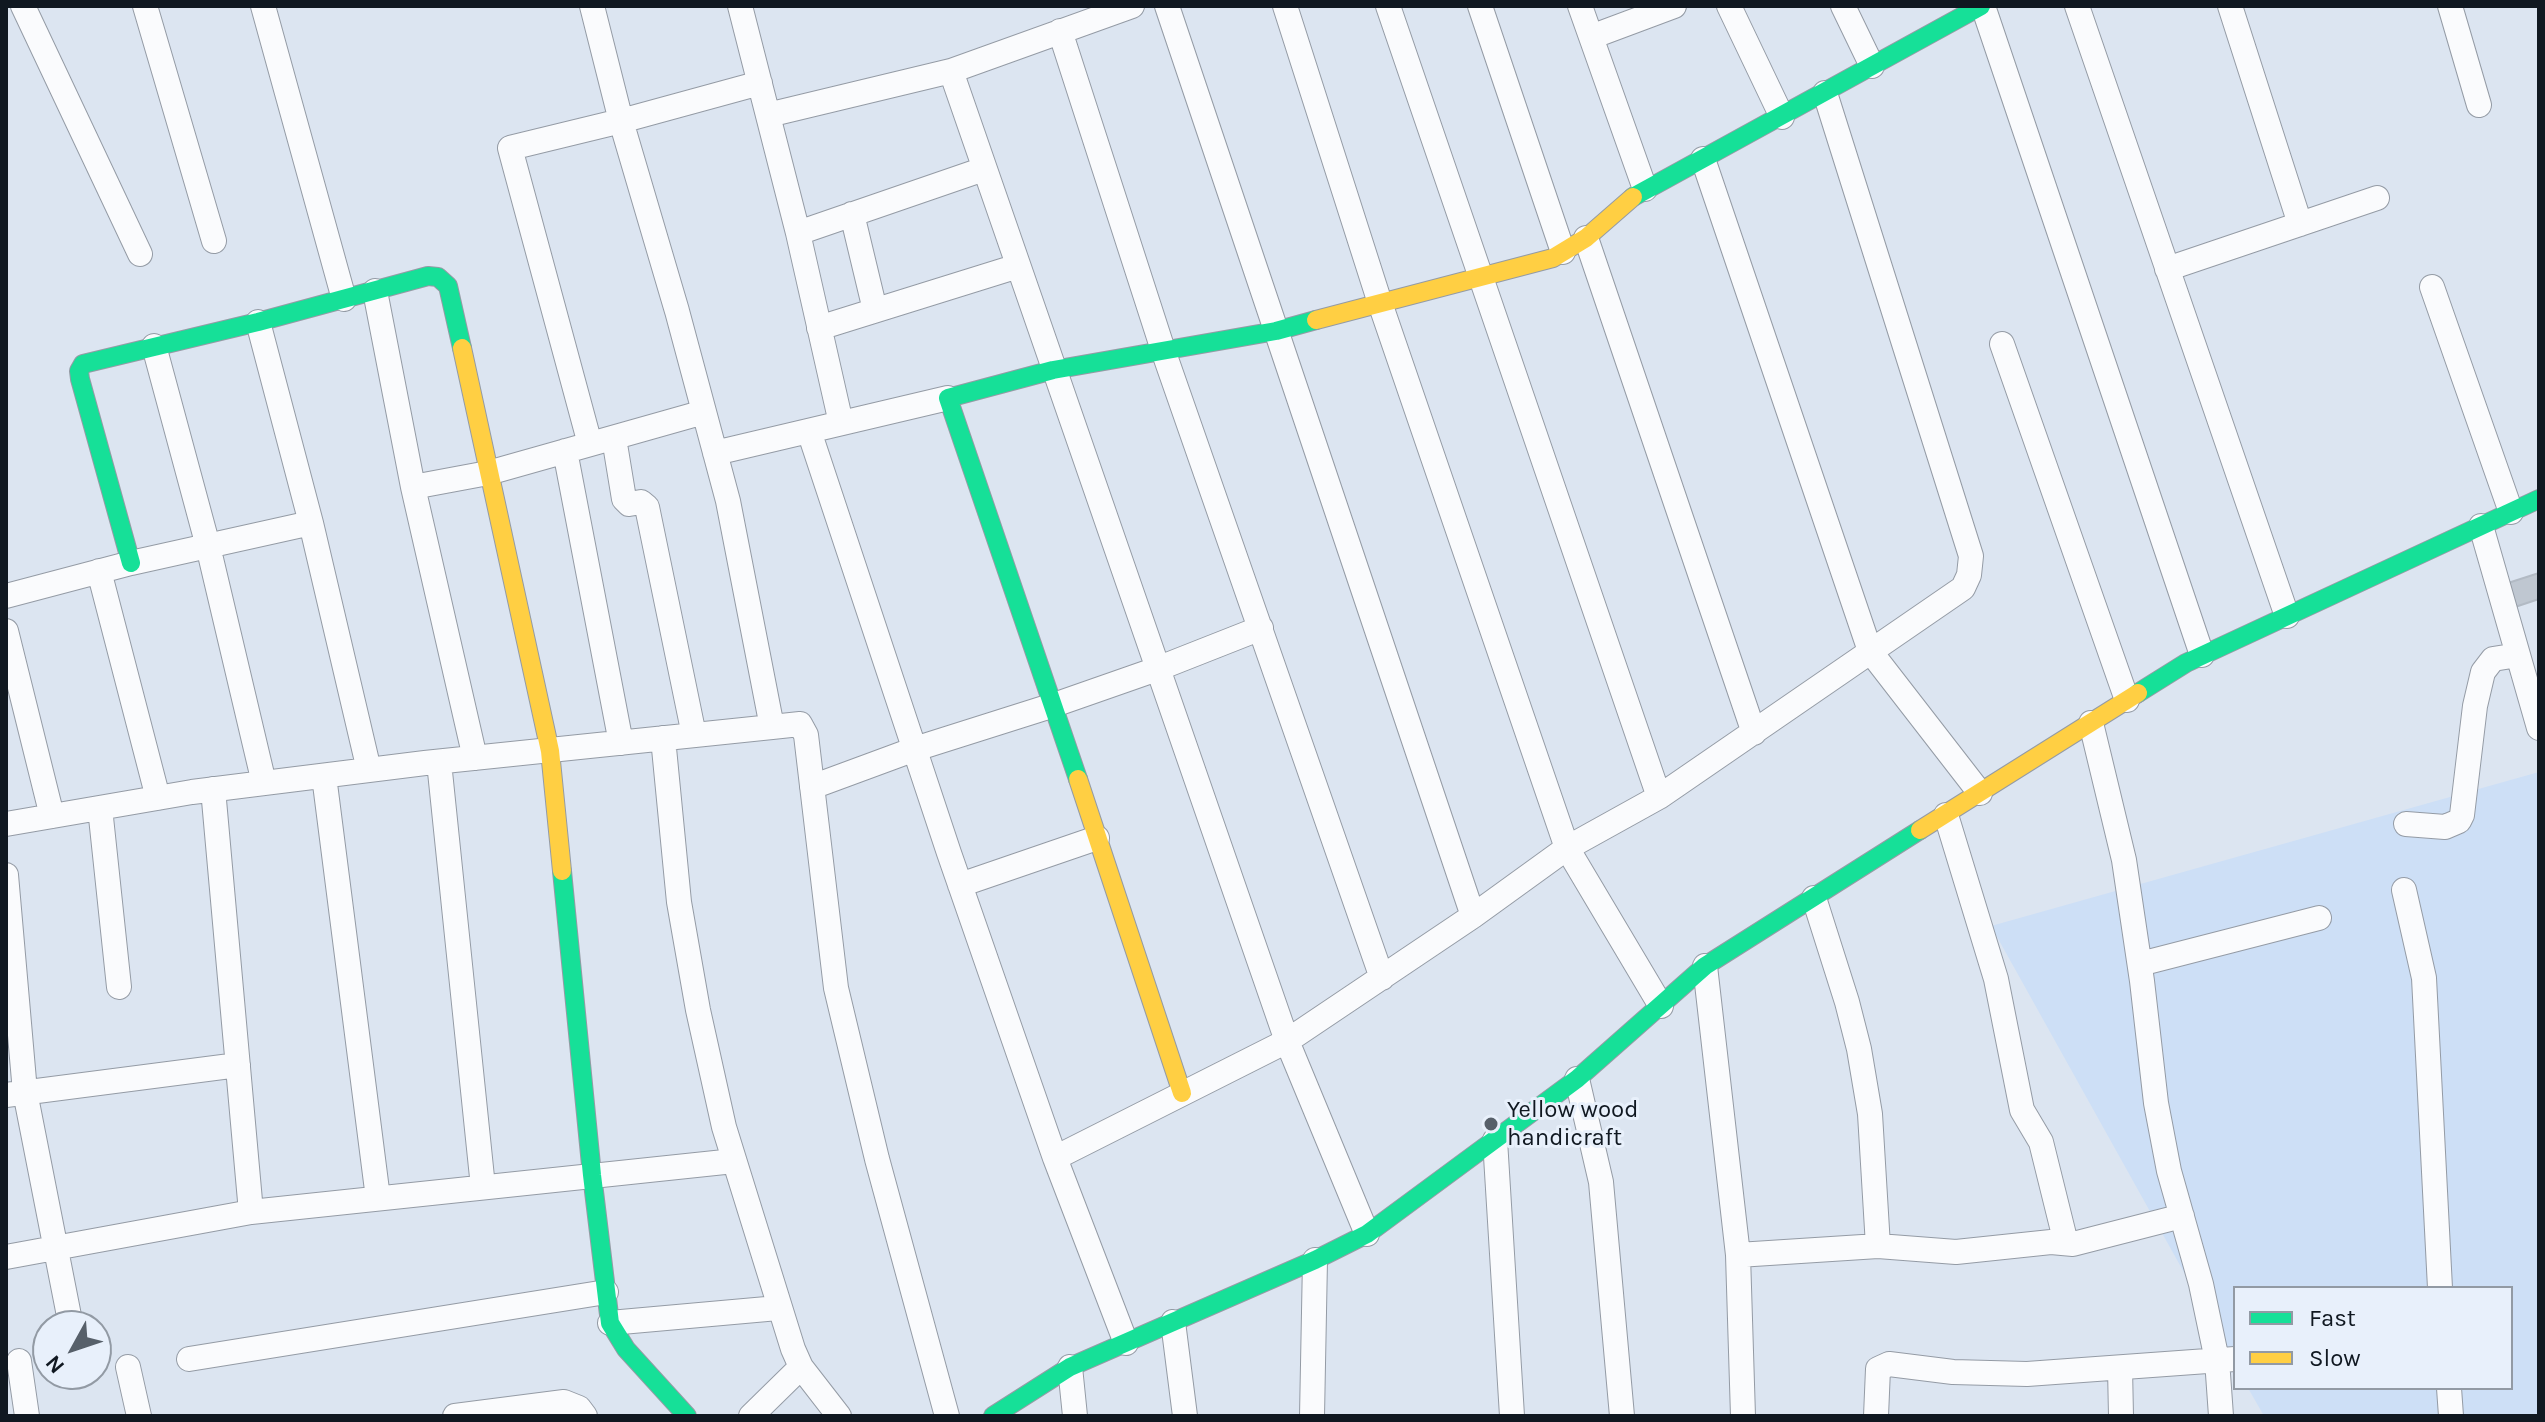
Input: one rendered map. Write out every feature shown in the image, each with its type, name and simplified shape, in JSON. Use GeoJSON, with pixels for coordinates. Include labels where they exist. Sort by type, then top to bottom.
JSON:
{"type":"FeatureCollection","features":[{"type":"Feature","properties":{"kind":"street"},"geometry":{"type":"LineString","coordinates":[[23,6],[140,254]]}},
{"type":"Feature","properties":{"kind":"street"},"geometry":{"type":"LineString","coordinates":[[145,6],[214,241]]}},
{"type":"Feature","properties":{"kind":"street"},"geometry":{"type":"LineString","coordinates":[[263,6],[344,299]]}},
{"type":"Feature","properties":{"kind":"street"},"geometry":{"type":"LineString","coordinates":[[592,6],[621,121],[728,501],[772,727]]}},
{"type":"Feature","properties":{"kind":"street"},"geometry":{"type":"LineString","coordinates":[[740,6],[798,233],[841,423]]}},
{"type":"Feature","properties":{"kind":"street"},"geometry":{"type":"LineString","coordinates":[[768,115],[951,71],[1132,6]]}},
{"type":"Feature","properties":{"kind":"street"},"geometry":{"type":"LineString","coordinates":[[1167,6],[1473,916]]}},
{"type":"Feature","properties":{"kind":"street"},"geometry":{"type":"LineString","coordinates":[[1285,6],[1380,303],[1567,848],[1661,1006]]}},
{"type":"Feature","properties":{"kind":"street"},"geometry":{"type":"LineString","coordinates":[[1388,6],[1659,797]]}},
{"type":"Feature","properties":{"kind":"street"},"geometry":{"type":"LineString","coordinates":[[1480,6],[1563,252]]}},
{"type":"Feature","properties":{"kind":"street"},"geometry":{"type":"LineString","coordinates":[[1580,6],[1645,189]]}},
{"type":"Feature","properties":{"kind":"street"},"geometry":{"type":"LineString","coordinates":[[1591,37],[1674,6]]}},
{"type":"Feature","properties":{"kind":"street"},"geometry":{"type":"LineString","coordinates":[[1729,6],[1782,117]]}},
{"type":"Feature","properties":{"kind":"street"},"geometry":{"type":"LineString","coordinates":[[1843,6],[1872,66]]}},
{"type":"Feature","properties":{"kind":"street"},"geometry":{"type":"LineString","coordinates":[[715,453],[1053,370],[1276,331],[1553,258],[1586,238],[1645,189],[1982,6],[2202,655]]}},
{"type":"Feature","properties":{"kind":"street"},"geometry":{"type":"LineString","coordinates":[[2077,6],[2287,616]]}},
{"type":"Feature","properties":{"kind":"street"},"geometry":{"type":"LineString","coordinates":[[2230,6],[2300,224]]}},
{"type":"Feature","properties":{"kind":"street"},"geometry":{"type":"LineString","coordinates":[[2450,6],[2479,105]]}},
{"type":"Feature","properties":{"kind":"street"},"geometry":{"type":"LineString","coordinates":[[1060,31],[1164,353],[1382,978]]}},
{"type":"Feature","properties":{"kind":"street"},"geometry":{"type":"LineString","coordinates":[[951,71],[1287,1041],[1367,1234]]}},
{"type":"Feature","properties":{"kind":"street"},"geometry":{"type":"LineString","coordinates":[[590,444],[510,148],[760,83]]}},
{"type":"Feature","properties":{"kind":"street"},"geometry":{"type":"LineString","coordinates":[[1055,1158],[1287,1041],[1473,916],[1567,848],[1659,797],[1963,588],[1969,575],[1971,556],[1825,93]]}},
{"type":"Feature","properties":{"kind":"street"},"geometry":{"type":"LineString","coordinates":[[1703,159],[1870,651],[1980,793]]}},
{"type":"Feature","properties":{"kind":"street"},"geometry":{"type":"LineString","coordinates":[[798,233],[984,169]]}},
{"type":"Feature","properties":{"kind":"street"},"geometry":{"type":"LineString","coordinates":[[2167,269],[2377,198]]}},
{"type":"Feature","properties":{"kind":"street"},"geometry":{"type":"LineString","coordinates":[[852,214],[875,310]]}},
{"type":"Feature","properties":{"kind":"street"},"geometry":{"type":"LineString","coordinates":[[1586,238],[1754,733]]}},
{"type":"Feature","properties":{"kind":"street"},"geometry":{"type":"LineString","coordinates":[[819,328],[1018,266]]}},
{"type":"Feature","properties":{"kind":"street"},"geometry":{"type":"LineString","coordinates":[[131,563],[79,371],[83,364],[258,322],[428,276],[438,277],[448,286],[550,751],[592,1175],[610,1323],[626,1349],[687,1416]]}},
{"type":"Feature","properties":{"kind":"street"},"geometry":{"type":"LineString","coordinates":[[2432,287],[2511,512]]}},
{"type":"Feature","properties":{"kind":"street"},"geometry":{"type":"LineString","coordinates":[[375,291],[413,487],[475,758]]}},
{"type":"Feature","properties":{"kind":"street"},"geometry":{"type":"LineString","coordinates":[[258,322],[311,523],[369,770]]}},
{"type":"Feature","properties":{"kind":"street"},"geometry":{"type":"LineString","coordinates":[[2002,344],[2127,700]]}},
{"type":"Feature","properties":{"kind":"street"},"geometry":{"type":"LineString","coordinates":[[154,346],[208,546],[264,783]]}},
{"type":"Feature","properties":{"kind":"street"},"geometry":{"type":"LineString","coordinates":[[948,398],[1054,705],[1182,1093]]}},
{"type":"Feature","properties":{"kind":"street"},"geometry":{"type":"LineString","coordinates":[[413,487],[488,473],[704,412]]}},
{"type":"Feature","properties":{"kind":"street"},"geometry":{"type":"LineString","coordinates":[[809,431],[960,885],[1055,1158],[1126,1343]]}},
{"type":"Feature","properties":{"kind":"street"},"geometry":{"type":"LineString","coordinates":[[614,438],[624,499],[629,504],[641,502],[647,507],[694,735]]}},
{"type":"Feature","properties":{"kind":"street"},"geometry":{"type":"LineString","coordinates":[[565,451],[621,743]]}},
{"type":"Feature","properties":{"kind":"street"},"geometry":{"type":"LineString","coordinates":[[993,1416],[1070,1367],[1315,1260],[1367,1234],[1577,1079],[1705,966],[2202,655],[2539,499]]}},
{"type":"Feature","properties":{"kind":"street"},"geometry":{"type":"LineString","coordinates":[[6,596],[131,563],[311,523]]}},
{"type":"Feature","properties":{"kind":"street"},"geometry":{"type":"LineString","coordinates":[[2481,526],[2539,728]]}},
{"type":"Feature","properties":{"kind":"street"},"geometry":{"type":"LineString","coordinates":[[99,571],[158,798]]}},
{"type":"Feature","properties":{"kind":"street"},"geometry":{"type":"LineString","coordinates":[[812,787],[915,749],[1157,669],[1261,628]]}},
{"type":"Feature","properties":{"kind":"street"},"geometry":{"type":"LineString","coordinates":[[6,631],[52,816]]}},
{"type":"Feature","properties":{"kind":"street"},"geometry":{"type":"LineString","coordinates":[[2406,824],[2445,827],[2459,821],[2475,706],[2483,672],[2493,659],[2518,655]]}},
{"type":"Feature","properties":{"kind":"street"},"geometry":{"type":"LineString","coordinates":[[2091,723],[2124,860],[2156,1103],[2169,1171],[2226,1360],[2221,1416]]}},
{"type":"Feature","properties":{"kind":"street"},"geometry":{"type":"LineString","coordinates":[[6,824],[213,789],[800,724],[804,729],[812,787],[836,988],[877,1159],[947,1416]]}},
{"type":"Feature","properties":{"kind":"street"},"geometry":{"type":"LineString","coordinates":[[663,738],[679,902],[698,1010],[724,1127],[778,1308],[801,1367],[839,1416]]}},
{"type":"Feature","properties":{"kind":"street"},"geometry":{"type":"LineString","coordinates":[[439,762],[483,1187]]}},
{"type":"Feature","properties":{"kind":"street"},"geometry":{"type":"LineString","coordinates":[[324,776],[378,1198]]}},
{"type":"Feature","properties":{"kind":"street"},"geometry":{"type":"LineString","coordinates":[[213,789],[251,1212]]}},
{"type":"Feature","properties":{"kind":"street"},"geometry":{"type":"LineString","coordinates":[[100,808],[119,987]]}},
{"type":"Feature","properties":{"kind":"street"},"geometry":{"type":"LineString","coordinates":[[1946,815],[1996,979],[2022,1110],[2041,1142],[2066,1243]]}},
{"type":"Feature","properties":{"kind":"street"},"geometry":{"type":"LineString","coordinates":[[960,885],[1097,838]]}},
{"type":"Feature","properties":{"kind":"street"},"geometry":{"type":"LineString","coordinates":[[6,875],[16,1094],[55,1246],[68,1310]]}},
{"type":"Feature","properties":{"kind":"street"},"geometry":{"type":"LineString","coordinates":[[2404,890],[2424,978],[2440,1286]]}},
{"type":"Feature","properties":{"kind":"street"},"geometry":{"type":"LineString","coordinates":[[1814,898],[1847,1002],[1863,1075],[1870,1114],[1878,1246]]}},
{"type":"Feature","properties":{"kind":"street"},"geometry":{"type":"LineString","coordinates":[[2140,964],[2319,918]]}},
{"type":"Feature","properties":{"kind":"street"},"geometry":{"type":"LineString","coordinates":[[1705,966],[1738,1255],[1743,1416]]}},
{"type":"Feature","properties":{"kind":"street"},"geometry":{"type":"LineString","coordinates":[[16,1094],[238,1065]]}},
{"type":"Feature","properties":{"kind":"street"},"geometry":{"type":"LineString","coordinates":[[1577,1079],[1601,1182],[1622,1416]]}},
{"type":"Feature","properties":{"kind":"street"},"geometry":{"type":"LineString","coordinates":[[1495,1140],[1512,1416]]}},
{"type":"Feature","properties":{"kind":"street"},"geometry":{"type":"LineString","coordinates":[[6,1257],[251,1212],[734,1161]]}},
{"type":"Feature","properties":{"kind":"street"},"geometry":{"type":"LineString","coordinates":[[1738,1255],[1878,1246],[1956,1252],[2051,1242],[2082,1243],[2182,1216]]}},
{"type":"Feature","properties":{"kind":"street"},"geometry":{"type":"LineString","coordinates":[[1312,1416],[1315,1260]]}},
{"type":"Feature","properties":{"kind":"street"},"geometry":{"type":"LineString","coordinates":[[189,1359],[606,1292]]}},
{"type":"Feature","properties":{"kind":"street"},"geometry":{"type":"LineString","coordinates":[[610,1323],[778,1308]]}},
{"type":"Feature","properties":{"kind":"street"},"geometry":{"type":"LineString","coordinates":[[1173,1322],[1185,1416]]}},
{"type":"Feature","properties":{"kind":"street"},"geometry":{"type":"LineString","coordinates":[[1876,1416],[1878,1369],[1889,1364],[1989,1374],[2027,1374],[2226,1360]]}},
{"type":"Feature","properties":{"kind":"street"},"geometry":{"type":"LineString","coordinates":[[19,1361],[27,1416]]}},
{"type":"Feature","properties":{"kind":"street"},"geometry":{"type":"LineString","coordinates":[[128,1367],[139,1416]]}},
{"type":"Feature","properties":{"kind":"street"},"geometry":{"type":"LineString","coordinates":[[751,1416],[801,1367]]}},
{"type":"Feature","properties":{"kind":"street"},"geometry":{"type":"LineString","coordinates":[[1070,1367],[1075,1416]]}},
{"type":"Feature","properties":{"kind":"street"},"geometry":{"type":"LineString","coordinates":[[2120,1368],[2121,1416]]}},
{"type":"Feature","properties":{"kind":"street"},"geometry":{"type":"LineString","coordinates":[[2449,1390],[2451,1416]]}},
{"type":"Feature","properties":{"kind":"street"},"geometry":{"type":"LineString","coordinates":[[455,1416],[564,1402],[579,1408],[585,1416]]}},
{"type":"Feature","properties":{"kind":"shaded area"},"geometry":{"type":"Polygon","coordinates":[[[2539,772],[2539,1416],[2264,1416],[2249,1390],[2513,1390],[2513,1286],[2233,1286],[2233,1360],[1991,926],[2539,772]]]}},
{"type":"Feature","properties":{"kind":"building"},"geometry":{"type":"Polygon","coordinates":[[[2539,573],[2539,599],[2515,607],[2508,583],[2539,573]]]}},
{"type":"Feature","properties":{"kind":"traffic: fast"},"geometry":{"type":"LineString","coordinates":[[1633,197],[1981,6]]}},
{"type":"Feature","properties":{"kind":"traffic: fast"},"geometry":{"type":"LineString","coordinates":[[131,563],[80,379],[79,371],[83,364],[258,322],[428,276],[438,277],[448,286],[462,348]]}},
{"type":"Feature","properties":{"kind":"traffic: fast"},"geometry":{"type":"LineString","coordinates":[[1078,779],[948,398],[1053,370],[1276,331],[1316,320]]}},
{"type":"Feature","properties":{"kind":"traffic: fast"},"geometry":{"type":"LineString","coordinates":[[2138,693],[2186,663],[2539,499]]}},
{"type":"Feature","properties":{"kind":"traffic: fast"},"geometry":{"type":"LineString","coordinates":[[993,1416],[1070,1367],[1315,1260],[1367,1234],[1577,1079],[1705,966],[1920,830]]}},
{"type":"Feature","properties":{"kind":"traffic: fast"},"geometry":{"type":"LineString","coordinates":[[562,871],[610,1323],[626,1349],[687,1416]]}},
{"type":"Feature","properties":{"kind":"traffic: slow"},"geometry":{"type":"LineString","coordinates":[[1316,320],[1553,258],[1586,238],[1633,197]]}},
{"type":"Feature","properties":{"kind":"traffic: slow"},"geometry":{"type":"LineString","coordinates":[[462,348],[550,751],[562,871]]}},
{"type":"Feature","properties":{"kind":"traffic: slow"},"geometry":{"type":"LineString","coordinates":[[1920,830],[2138,693]]}},
{"type":"Feature","properties":{"kind":"traffic: slow"},"geometry":{"type":"LineString","coordinates":[[1078,779],[1182,1093]]}},
{"type":"Feature","properties":{"kind":"place","name":"Yellow wood handicraft"},"geometry":{"type":"Point","coordinates":[1491,1124]}}]}
